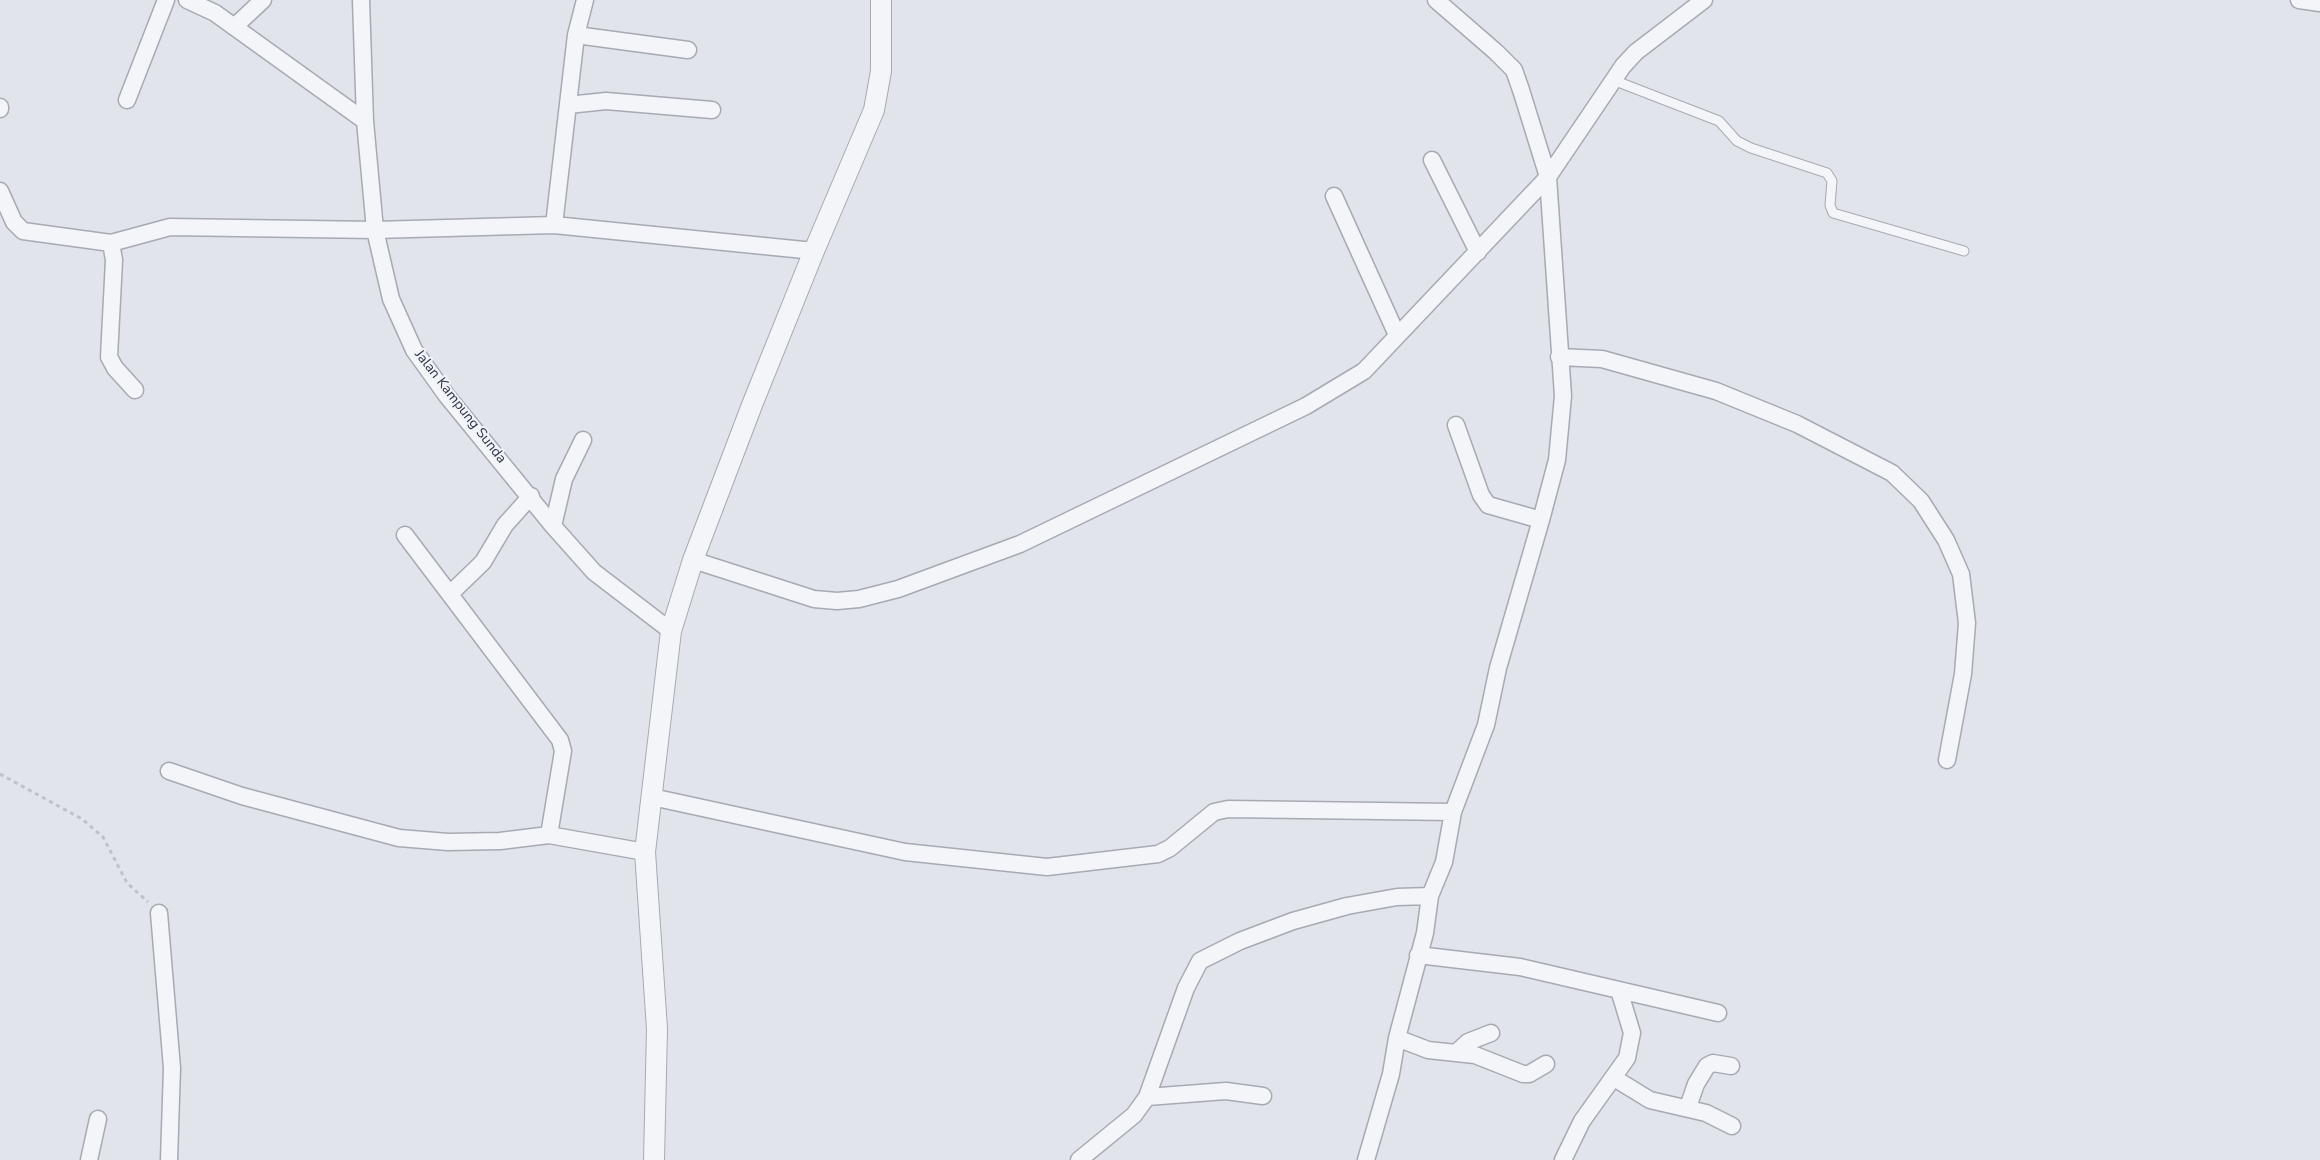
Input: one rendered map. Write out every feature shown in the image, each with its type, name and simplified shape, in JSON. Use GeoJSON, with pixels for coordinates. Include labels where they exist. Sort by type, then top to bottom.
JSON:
{"type":"FeatureCollection","features":[{"type":"Feature","properties":{"kind":"street"},"geometry":{"type":"LineString","coordinates":[[127,100],[166,0]]}},
{"type":"Feature","properties":{"kind":"street"},"geometry":{"type":"LineString","coordinates":[[187,0],[216,14],[365,121]]}},
{"type":"Feature","properties":{"kind":"street"},"geometry":{"type":"LineString","coordinates":[[234,27],[263,0]]}},
{"type":"Feature","properties":{"kind":"street","name":"Jalan Kampung Sunda"},"geometry":{"type":"LineString","coordinates":[[361,0],[365,121],[375,230],[391,298],[414,350],[447,396],[531,496],[553,526],[594,572],[671,631]]}},
{"type":"Feature","properties":{"kind":"street"},"geometry":{"type":"LineString","coordinates":[[554,225],[576,35],[585,0]]}},
{"type":"Feature","properties":{"kind":"street"},"geometry":{"type":"LineString","coordinates":[[654,1160],[657,1029],[645,852],[671,631],[693,560],[814,250],[874,110],[880,71],[881,0]]}},
{"type":"Feature","properties":{"kind":"street"},"geometry":{"type":"LineString","coordinates":[[1366,1160],[1391,1074],[1397,1038],[1425,933],[1430,896],[1444,862],[1453,812],[1486,725],[1498,668],[1557,460],[1563,396],[1548,177],[1514,70],[1436,0]]}},
{"type":"Feature","properties":{"kind":"street"},"geometry":{"type":"LineString","coordinates":[[693,560],[814,599],[837,601],[859,599],[898,588],[1020,544],[1306,406],[1364,371],[1548,177],[1594,112],[1613,80],[1636,52],[1704,0]]}},
{"type":"Feature","properties":{"kind":"street"},"geometry":{"type":"LineString","coordinates":[[2299,0],[2320,3]]}},
{"type":"Feature","properties":{"kind":"street"},"geometry":{"type":"LineString","coordinates":[[576,35],[688,50]]}},
{"type":"Feature","properties":{"kind":"street"},"geometry":{"type":"LineString","coordinates":[[568,105],[606,101],[712,110]]}},
{"type":"Feature","properties":{"kind":"street"},"geometry":{"type":"LineString","coordinates":[[1432,160],[1478,252]]}},
{"type":"Feature","properties":{"kind":"street"},"geometry":{"type":"LineString","coordinates":[[0,191],[14,222],[23,232],[111,243],[170,227],[375,230],[554,225],[814,250]]}},
{"type":"Feature","properties":{"kind":"street"},"geometry":{"type":"LineString","coordinates":[[1334,196],[1397,335]]}},
{"type":"Feature","properties":{"kind":"street"},"geometry":{"type":"LineString","coordinates":[[111,243],[114,260],[110,357],[115,368],[135,390]]}},
{"type":"Feature","properties":{"kind":"street"},"geometry":{"type":"LineString","coordinates":[[1559,357],[1602,358],[1716,391],[1797,424],[1892,473],[1921,501],[1946,540],[1961,574],[1967,623],[1963,674],[1947,760]]}},
{"type":"Feature","properties":{"kind":"street"},"geometry":{"type":"LineString","coordinates":[[1456,425],[1481,495],[1488,504],[1541,520]]}},
{"type":"Feature","properties":{"kind":"street"},"geometry":{"type":"LineString","coordinates":[[553,526],[564,479],[583,440]]}},
{"type":"Feature","properties":{"kind":"street"},"geometry":{"type":"LineString","coordinates":[[450,594],[483,562],[505,525],[531,496]]}},
{"type":"Feature","properties":{"kind":"street"},"geometry":{"type":"LineString","coordinates":[[405,535],[560,740],[563,751],[549,835]]}},
{"type":"Feature","properties":{"kind":"street"},"geometry":{"type":"LineString","coordinates":[[169,771],[242,796],[399,838],[448,842],[500,841],[549,835],[645,852]]}},
{"type":"Feature","properties":{"kind":"street"},"geometry":{"type":"LineString","coordinates":[[652,797],[905,852],[1047,867],[1158,854],[1170,848],[1214,812],[1228,809],[1453,812]]}},
{"type":"Feature","properties":{"kind":"street"},"geometry":{"type":"LineString","coordinates":[[1079,1160],[1134,1115],[1147,1097],[1186,988],[1200,960],[1293,921],[1338,909],[1397,897],[1430,896]]}},
{"type":"Feature","properties":{"kind":"street"},"geometry":{"type":"LineString","coordinates":[[159,912],[172,1068],[169,1160]]}},
{"type":"Feature","properties":{"kind":"street"},"geometry":{"type":"LineString","coordinates":[[1418,955],[1520,967],[1718,1013]]}},
{"type":"Feature","properties":{"kind":"street"},"geometry":{"type":"LineString","coordinates":[[1563,1160],[1582,1121],[1627,1058],[1632,1032],[1619,990]]}},
{"type":"Feature","properties":{"kind":"street"},"geometry":{"type":"LineString","coordinates":[[1457,1052],[1468,1042],[1491,1033]]}},
{"type":"Feature","properties":{"kind":"street"},"geometry":{"type":"LineString","coordinates":[[1397,1038],[1428,1050],[1475,1055],[1523,1074],[1529,1074],[1546,1064]]}},
{"type":"Feature","properties":{"kind":"street"},"geometry":{"type":"LineString","coordinates":[[1688,1108],[1696,1084],[1707,1066],[1713,1063],[1730,1066]]}},
{"type":"Feature","properties":{"kind":"street"},"geometry":{"type":"LineString","coordinates":[[1614,1078],[1650,1100],[1706,1113],[1732,1126]]}},
{"type":"Feature","properties":{"kind":"street"},"geometry":{"type":"LineString","coordinates":[[1147,1097],[1226,1091],[1263,1096]]}},
{"type":"Feature","properties":{"kind":"street"},"geometry":{"type":"LineString","coordinates":[[89,1160],[98,1119]]}},
{"type":"Feature","properties":{"kind":"lane"},"geometry":{"type":"LineString","coordinates":[[1613,80],[1719,122],[1737,141],[1751,148],[1827,173],[1832,181],[1830,205],[1833,213],[1964,251]]}},
{"type":"Feature","properties":{"kind":"path"},"geometry":{"type":"LineString","coordinates":[[0,774],[82,819],[103,837],[127,883],[159,912]]}}]}
